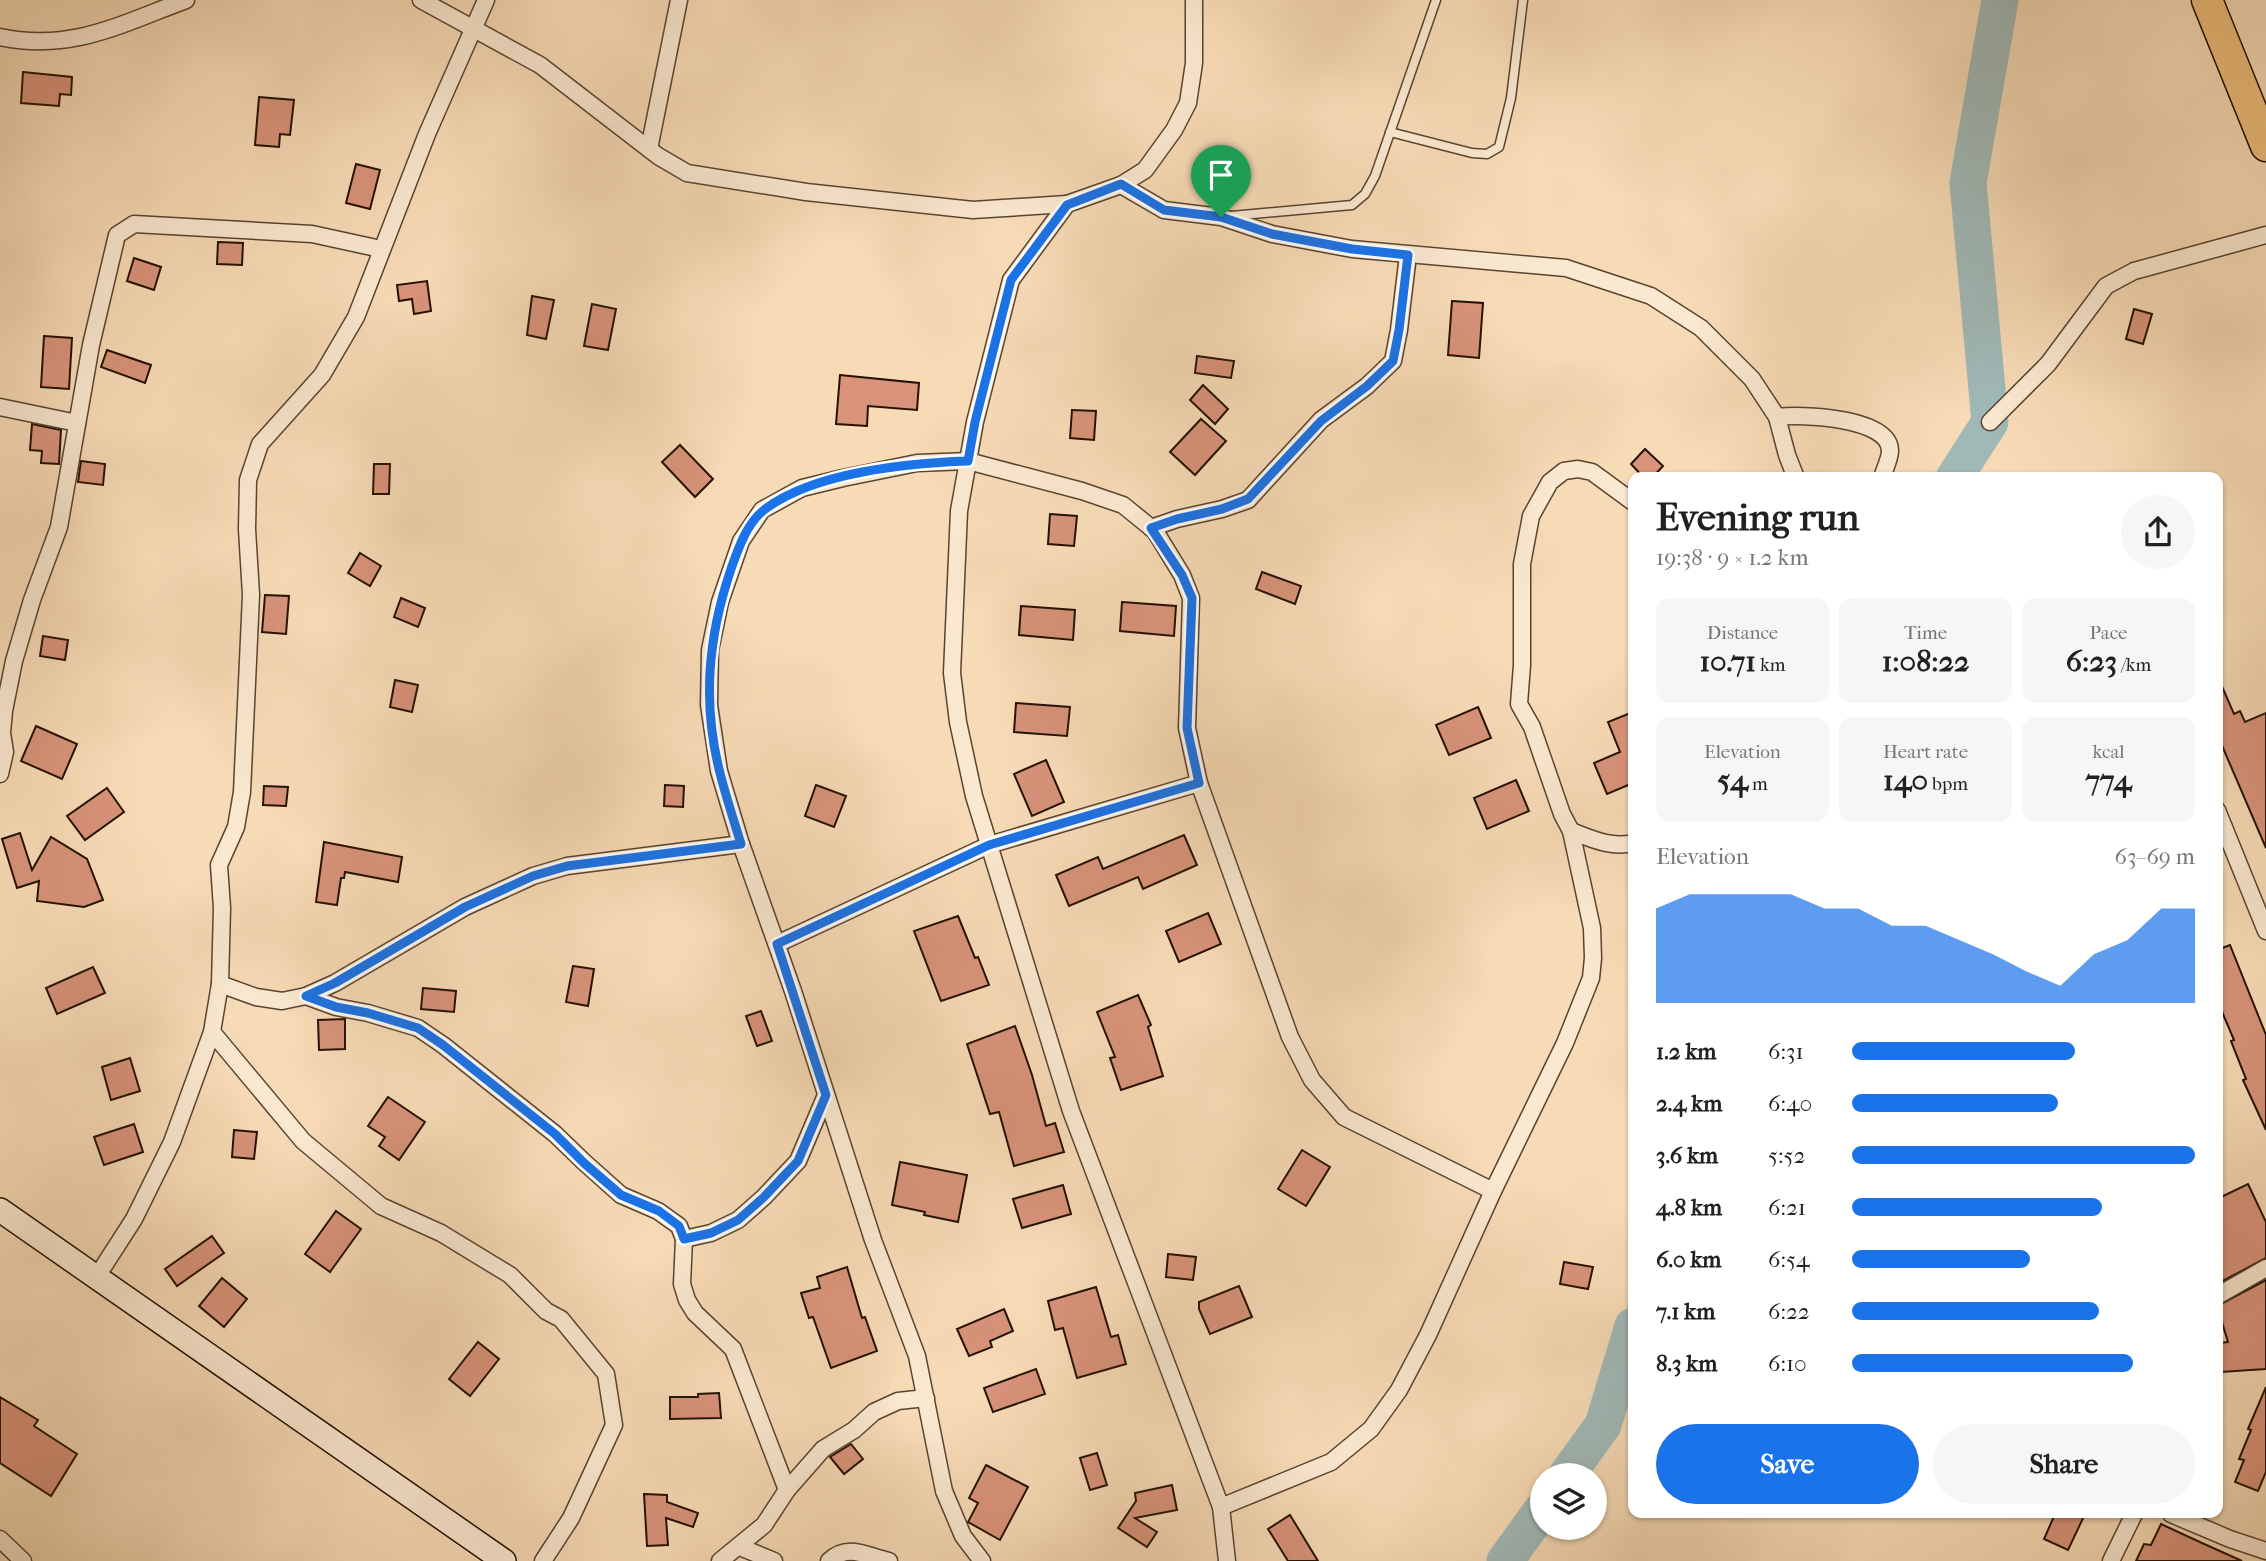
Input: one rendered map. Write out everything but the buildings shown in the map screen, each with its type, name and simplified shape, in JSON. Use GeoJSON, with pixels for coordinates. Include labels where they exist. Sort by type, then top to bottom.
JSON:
{"type":"FeatureCollection","features":[{"type":"Feature","properties":{"kind":"highway"},"geometry":{"type":"LineString","coordinates":[[2207,0],[2266,146]]}},
{"type":"Feature","properties":{"kind":"street"},"geometry":{"type":"LineString","coordinates":[[0,37],[37,42],[85,38],[186,0]]}},
{"type":"Feature","properties":{"kind":"street"},"geometry":{"type":"LineString","coordinates":[[421,0],[540,65],[649,149],[687,173],[806,192],[973,210],[1067,205],[1121,184],[1145,170],[1174,130],[1188,103],[1194,63],[1194,0]]}},
{"type":"Feature","properties":{"kind":"street"},"geometry":{"type":"LineString","coordinates":[[96,1278],[134,1219],[172,1142],[212,1032],[220,984],[222,908],[219,865],[236,827],[243,792],[250,618],[248,480],[260,444],[322,375],[356,317],[472,27],[486,0]]}},
{"type":"Feature","properties":{"kind":"street"},"geometry":{"type":"LineString","coordinates":[[649,149],[679,0]]}},
{"type":"Feature","properties":{"kind":"street"},"geometry":{"type":"LineString","coordinates":[[1121,184],[1164,210],[1221,217],[1272,234],[1352,249],[1566,268],[1651,296],[1702,328],[1752,379],[1777,417],[1794,472]]}},
{"type":"Feature","properties":{"kind":"street"},"geometry":{"type":"LineString","coordinates":[[1067,205],[1011,280],[975,422],[959,510],[951,673],[958,722],[974,796],[989,845],[1072,1111],[1221,1507],[1227,1561]]}},
{"type":"Feature","properties":{"kind":"street"},"geometry":{"type":"LineString","coordinates":[[0,774],[2,733],[14,661],[32,600],[59,527],[91,345],[117,235],[134,224],[312,234],[381,249]]}},
{"type":"Feature","properties":{"kind":"street"},"geometry":{"type":"LineString","coordinates":[[1990,422],[2048,364],[2106,286],[2134,271],[2266,234]]}},
{"type":"Feature","properties":{"kind":"street"},"geometry":{"type":"LineString","coordinates":[[1151,528],[1222,509],[1248,499],[1321,421],[1367,386],[1393,361],[1408,255]]}},
{"type":"Feature","properties":{"kind":"street"},"geometry":{"type":"LineString","coordinates":[[0,407],[77,423]]}},
{"type":"Feature","properties":{"kind":"street"},"geometry":{"type":"LineString","coordinates":[[1777,417],[1794,415],[1841,419],[1877,432],[1888,442],[1890,452],[1883,472]]}},
{"type":"Feature","properties":{"kind":"street"},"geometry":{"type":"LineString","coordinates":[[982,1561],[963,1536],[944,1491],[917,1356],[873,1240],[719,771],[709,705],[710,650],[720,602],[741,541],[762,510],[802,488],[917,463],[968,461],[1082,491],[1123,505],[1151,528],[1182,575],[1192,598],[1187,728],[1199,783],[1290,1037],[1312,1080],[1344,1117],[1493,1191]]}},
{"type":"Feature","properties":{"kind":"street"},"geometry":{"type":"LineString","coordinates":[[1221,1507],[1331,1462],[1371,1429],[1399,1390],[1550,1077],[1591,978],[1592,928],[1571,831],[1562,814],[1532,727],[1519,705],[1522,665],[1522,564],[1531,516],[1550,482],[1564,471],[1578,469],[1592,472],[1628,498]]}},
{"type":"Feature","properties":{"kind":"street"},"geometry":{"type":"LineString","coordinates":[[777,944],[989,845],[1199,783]]}},
{"type":"Feature","properties":{"kind":"street"},"geometry":{"type":"LineString","coordinates":[[2223,825],[2266,931]]}},
{"type":"Feature","properties":{"kind":"street"},"geometry":{"type":"LineString","coordinates":[[1571,831],[1605,844],[1628,844]]}},
{"type":"Feature","properties":{"kind":"street"},"geometry":{"type":"LineString","coordinates":[[220,984],[256,997],[282,1001],[306,996],[335,983],[465,907],[533,876],[590,863],[741,844]]}},
{"type":"Feature","properties":{"kind":"street"},"geometry":{"type":"LineString","coordinates":[[306,996],[336,1007],[368,1013],[418,1028],[555,1134],[621,1195],[659,1211],[679,1226],[684,1239],[681,1284],[687,1300],[695,1313],[733,1349],[787,1490]]}},
{"type":"Feature","properties":{"kind":"street"},"geometry":{"type":"LineString","coordinates":[[212,1032],[303,1141],[381,1206],[441,1233],[510,1275],[546,1311],[561,1319],[606,1374],[614,1425],[571,1518],[543,1561]]}},
{"type":"Feature","properties":{"kind":"street"},"geometry":{"type":"LineString","coordinates":[[684,1239],[711,1233],[738,1220],[764,1197],[798,1161],[826,1095]]}},
{"type":"Feature","properties":{"kind":"street"},"geometry":{"type":"LineString","coordinates":[[0,1210],[504,1561]]}},
{"type":"Feature","properties":{"kind":"street"},"geometry":{"type":"LineString","coordinates":[[2223,1293],[2266,1268]]}},
{"type":"Feature","properties":{"kind":"street"},"geometry":{"type":"LineString","coordinates":[[720,1561],[764,1525],[787,1490],[823,1449],[854,1430],[874,1412],[898,1401],[926,1398]]}},
{"type":"Feature","properties":{"kind":"street"},"geometry":{"type":"LineString","coordinates":[[2111,1561],[2132,1518]]}},
{"type":"Feature","properties":{"kind":"street"},"geometry":{"type":"LineString","coordinates":[[2180,1518],[2266,1551]]}},
{"type":"Feature","properties":{"kind":"street"},"geometry":{"type":"LineString","coordinates":[[0,1539],[23,1561]]}},
{"type":"Feature","properties":{"kind":"street"},"geometry":{"type":"LineString","coordinates":[[740,1547],[774,1561]]}},
{"type":"Feature","properties":{"kind":"street"},"geometry":{"type":"LineString","coordinates":[[829,1561],[840,1551],[850,1551],[889,1561]]}},
{"type":"Feature","properties":{"kind":"lane"},"geometry":{"type":"LineString","coordinates":[[1221,217],[1352,205],[1365,194],[1375,176],[1436,0]]}},
{"type":"Feature","properties":{"kind":"lane"},"geometry":{"type":"LineString","coordinates":[[1390,132],[1472,153],[1487,154],[1499,148],[1511,98],[1523,0]]}},
{"type":"Feature","properties":{"kind":"waterway"},"geometry":{"type":"LineString","coordinates":[[1958,472],[1990,422],[1968,183],[2000,0]]}},
{"type":"Feature","properties":{"kind":"waterway"},"geometry":{"type":"LineString","coordinates":[[1576,1463],[1603,1425],[1628,1342]]}},
{"type":"Feature","properties":{"kind":"waterway"},"geometry":{"type":"LineString","coordinates":[[1505,1561],[1530,1527]]}},
{"type":"Feature","properties":{"kind":"route"},"geometry":{"type":"LineString","coordinates":[[1121,184],[1164,210],[1221,217],[1272,234],[1352,249],[1408,255],[1393,361],[1367,386],[1321,421],[1248,499],[1222,509],[1151,528],[1182,575],[1192,598],[1187,728],[1199,783],[989,845],[777,944],[826,1095],[798,1161],[738,1220],[711,1233],[684,1239],[679,1226],[659,1211],[621,1195],[555,1134],[418,1028],[392,1019],[336,1007],[306,996],[335,983],[465,907],[550,870],[741,844],[719,771],[709,705],[710,650],[720,602],[741,541],[762,510],[802,488],[843,478],[917,463],[968,461],[975,422],[1011,280],[1067,205],[1121,184]]}}]}
